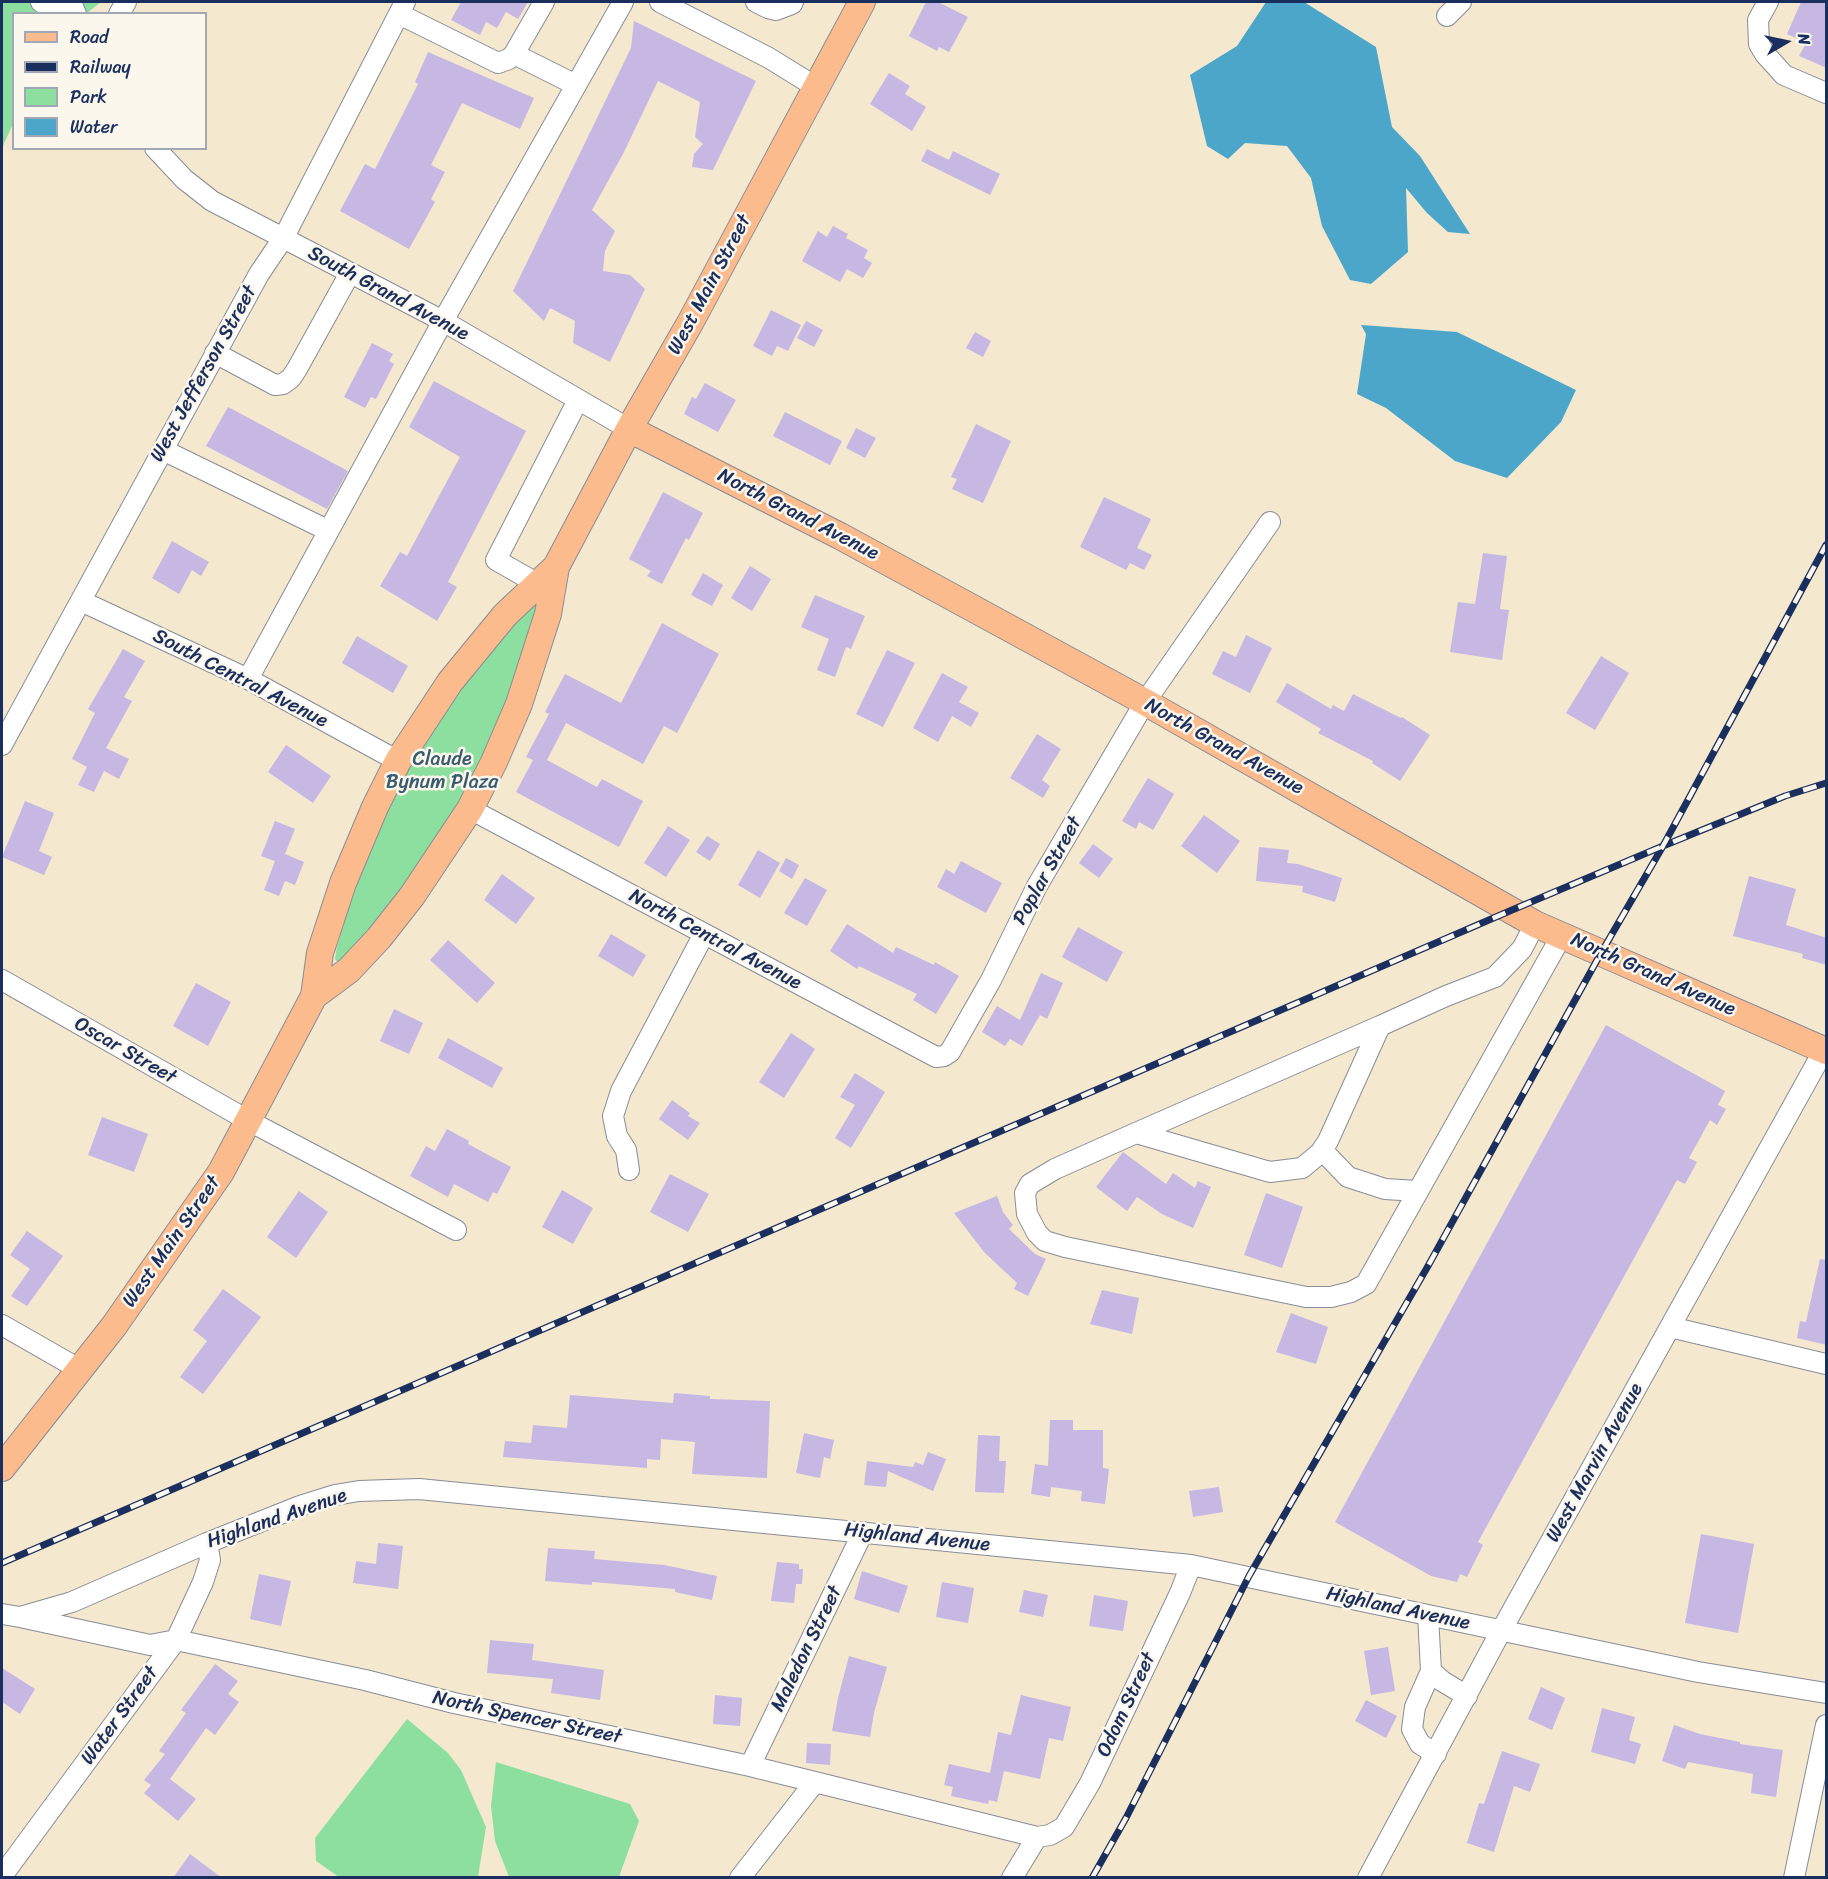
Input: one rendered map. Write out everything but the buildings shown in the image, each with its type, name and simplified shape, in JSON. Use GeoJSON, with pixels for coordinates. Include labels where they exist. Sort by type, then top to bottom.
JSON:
{"type":"FeatureCollection","features":[{"type":"Feature","properties":{"kind":"main road","name":"West Main Street"},"geometry":{"type":"LineString","coordinates":[[2,1468],[114,1326],[220,1173],[314,996],[320,953],[343,883],[375,807],[398,761],[450,682],[505,615],[547,576],[690,323],[862,2]]}},
{"type":"Feature","properties":{"kind":"main road","name":"North Grand Avenue"},"geometry":{"type":"LineString","coordinates":[[629,429],[840,536],[1145,702],[1535,924],[1825,1050]]}},
{"type":"Feature","properties":{"kind":"main road","name":"West Main Street"},"geometry":{"type":"LineString","coordinates":[[314,996],[349,970],[380,938],[412,896],[470,808],[494,762],[519,704],[548,614],[547,576]]}},
{"type":"Feature","properties":{"kind":"street"},"geometry":{"type":"LineString","coordinates":[[41,2],[57,12]]}},
{"type":"Feature","properties":{"kind":"street"},"geometry":{"type":"LineString","coordinates":[[402,8],[498,63],[509,59],[514,54],[544,2]]}},
{"type":"Feature","properties":{"kind":"street"},"geometry":{"type":"LineString","coordinates":[[248,679],[443,321],[623,2]]}},
{"type":"Feature","properties":{"kind":"street"},"geometry":{"type":"LineString","coordinates":[[660,2],[770,58],[816,87]]}},
{"type":"Feature","properties":{"kind":"street"},"geometry":{"type":"LineString","coordinates":[[756,2],[776,10],[793,2]]}},
{"type":"Feature","properties":{"kind":"street"},"geometry":{"type":"LineString","coordinates":[[1768,2],[1758,20],[1759,44],[1765,54],[1784,75],[1827,93]]}},
{"type":"Feature","properties":{"kind":"street","name":"West Jefferson Street"},"geometry":{"type":"LineString","coordinates":[[2,745],[215,353],[259,274],[284,237],[402,8]]}},
{"type":"Feature","properties":{"kind":"street"},"geometry":{"type":"LineString","coordinates":[[514,54],[576,85]]}},
{"type":"Feature","properties":{"kind":"street","name":"South Grand Avenue"},"geometry":{"type":"LineString","coordinates":[[157,150],[184,179],[212,201],[443,321],[629,429]]}},
{"type":"Feature","properties":{"kind":"street"},"geometry":{"type":"LineString","coordinates":[[215,353],[275,385],[283,384],[297,369],[350,273]]}},
{"type":"Feature","properties":{"kind":"street"},"geometry":{"type":"LineString","coordinates":[[547,576],[496,560],[578,400]]}},
{"type":"Feature","properties":{"kind":"street"},"geometry":{"type":"LineString","coordinates":[[163,450],[319,526]]}},
{"type":"Feature","properties":{"kind":"street","name":"Poplar Street"},"geometry":{"type":"LineString","coordinates":[[956,1042],[991,980],[1037,886],[1145,702],[1270,522]]}},
{"type":"Feature","properties":{"kind":"street","name":"South Central Avenue"},"geometry":{"type":"LineString","coordinates":[[81,601],[248,679],[398,761]]}},
{"type":"Feature","properties":{"kind":"street","name":"North Central Avenue"},"geometry":{"type":"LineString","coordinates":[[470,808],[936,1057],[945,1056],[956,1042]]}},
{"type":"Feature","properties":{"kind":"street"},"geometry":{"type":"LineString","coordinates":[[1535,924],[1522,949],[1496,977],[1446,996],[1054,1169],[1030,1184],[1025,1193],[1027,1214],[1036,1233],[1045,1241],[1065,1247],[1306,1297],[1331,1297],[1350,1292],[1365,1284],[1562,935]]}},
{"type":"Feature","properties":{"kind":"street"},"geometry":{"type":"LineString","coordinates":[[629,1170],[626,1150],[617,1136],[613,1116],[621,1091],[646,1040],[704,934]]}},
{"type":"Feature","properties":{"kind":"street","name":"Oscar Street"},"geometry":{"type":"LineString","coordinates":[[2,980],[249,1121],[456,1230]]}},
{"type":"Feature","properties":{"kind":"street"},"geometry":{"type":"LineString","coordinates":[[1136,1133],[1270,1172],[1302,1168],[1322,1150],[1328,1141],[1380,1026]]}},
{"type":"Feature","properties":{"kind":"street","name":"West Marvin Avenue"},"geometry":{"type":"LineString","coordinates":[[1368,1878],[1501,1631],[1825,1050]]}},
{"type":"Feature","properties":{"kind":"street"},"geometry":{"type":"LineString","coordinates":[[1322,1150],[1348,1177],[1385,1190],[1418,1191]]}},
{"type":"Feature","properties":{"kind":"street"},"geometry":{"type":"LineString","coordinates":[[2,1325],[79,1369]]}},
{"type":"Feature","properties":{"kind":"street"},"geometry":{"type":"LineString","coordinates":[[1670,1327],[1827,1364]]}},
{"type":"Feature","properties":{"kind":"street","name":"Highland Avenue"},"geometry":{"type":"LineString","coordinates":[[11,1615],[72,1602],[207,1543],[300,1506],[335,1495],[386,1489],[419,1489],[1191,1565],[1698,1672],[1827,1693]]}},
{"type":"Feature","properties":{"kind":"street","name":"Maledon Street"},"geometry":{"type":"LineString","coordinates":[[750,1766],[863,1532]]}},
{"type":"Feature","properties":{"kind":"street","name":"Water Street"},"geometry":{"type":"LineString","coordinates":[[2,1876],[176,1640],[203,1582],[210,1560],[207,1543]]}},
{"type":"Feature","properties":{"kind":"street","name":"Odom Street"},"geometry":{"type":"LineString","coordinates":[[1012,1878],[1044,1836],[1064,1827],[1090,1783],[1191,1565]]}},
{"type":"Feature","properties":{"kind":"street","name":"North Spencer Street"},"geometry":{"type":"LineString","coordinates":[[11,1615],[150,1645],[176,1640],[365,1680],[454,1703],[750,1766],[1044,1836]]}},
{"type":"Feature","properties":{"kind":"street"},"geometry":{"type":"LineString","coordinates":[[1428,1615],[1431,1671],[1415,1707],[1412,1729],[1420,1744],[1436,1754]]}},
{"type":"Feature","properties":{"kind":"street"},"geometry":{"type":"LineString","coordinates":[[1431,1671],[1442,1681],[1467,1696]]}},
{"type":"Feature","properties":{"kind":"street"},"geometry":{"type":"LineString","coordinates":[[1794,1878],[1827,1725]]}},
{"type":"Feature","properties":{"kind":"street"},"geometry":{"type":"LineString","coordinates":[[740,1878],[815,1782]]}},
{"type":"Feature","properties":{"kind":"green space"},"geometry":{"type":"Polygon","coordinates":[[[2,2],[101,2],[88,12],[12,12],[12,126],[2,148],[2,2]]]}},
{"type":"Feature","properties":{"kind":"green space","name":"Claude Bynum Plaza"},"geometry":{"type":"Polygon","coordinates":[[[535,601],[539,602],[518,674],[492,742],[470,786],[388,910],[340,961],[336,961],[337,947],[354,889],[393,794],[432,723],[484,658],[535,601]]]}},
{"type":"Feature","properties":{"kind":"green space"},"geometry":{"type":"Polygon","coordinates":[[[407,1719],[448,1753],[461,1770],[486,1827],[478,1877],[339,1877],[316,1861],[315,1838],[407,1719]]]}},
{"type":"Feature","properties":{"kind":"green space"},"geometry":{"type":"Polygon","coordinates":[[[496,1762],[630,1804],[639,1821],[619,1877],[509,1877],[495,1841],[491,1806],[496,1762]]]}},
{"type":"Feature","properties":{"kind":"water"},"geometry":{"type":"Polygon","coordinates":[[[1266,2],[1304,2],[1376,47],[1392,127],[1420,156],[1470,234],[1448,232],[1427,213],[1406,188],[1408,252],[1371,284],[1350,280],[1322,226],[1311,178],[1287,146],[1245,143],[1228,159],[1207,146],[1190,75],[1237,46],[1266,2]]]}},
{"type":"Feature","properties":{"kind":"water"},"geometry":{"type":"Polygon","coordinates":[[[1361,325],[1457,332],[1576,390],[1561,422],[1507,478],[1455,461],[1386,408],[1357,394],[1366,334],[1361,325]]]}},
{"type":"Feature","properties":{"kind":"railway"},"geometry":{"type":"LineString","coordinates":[[1092,1878],[1126,1818],[1249,1576],[1428,1266],[1601,953],[1663,846],[1826,545]]}},
{"type":"Feature","properties":{"kind":"railway"},"geometry":{"type":"LineString","coordinates":[[2,1563],[1512,910],[1785,796],[1826,783]]}}]}
